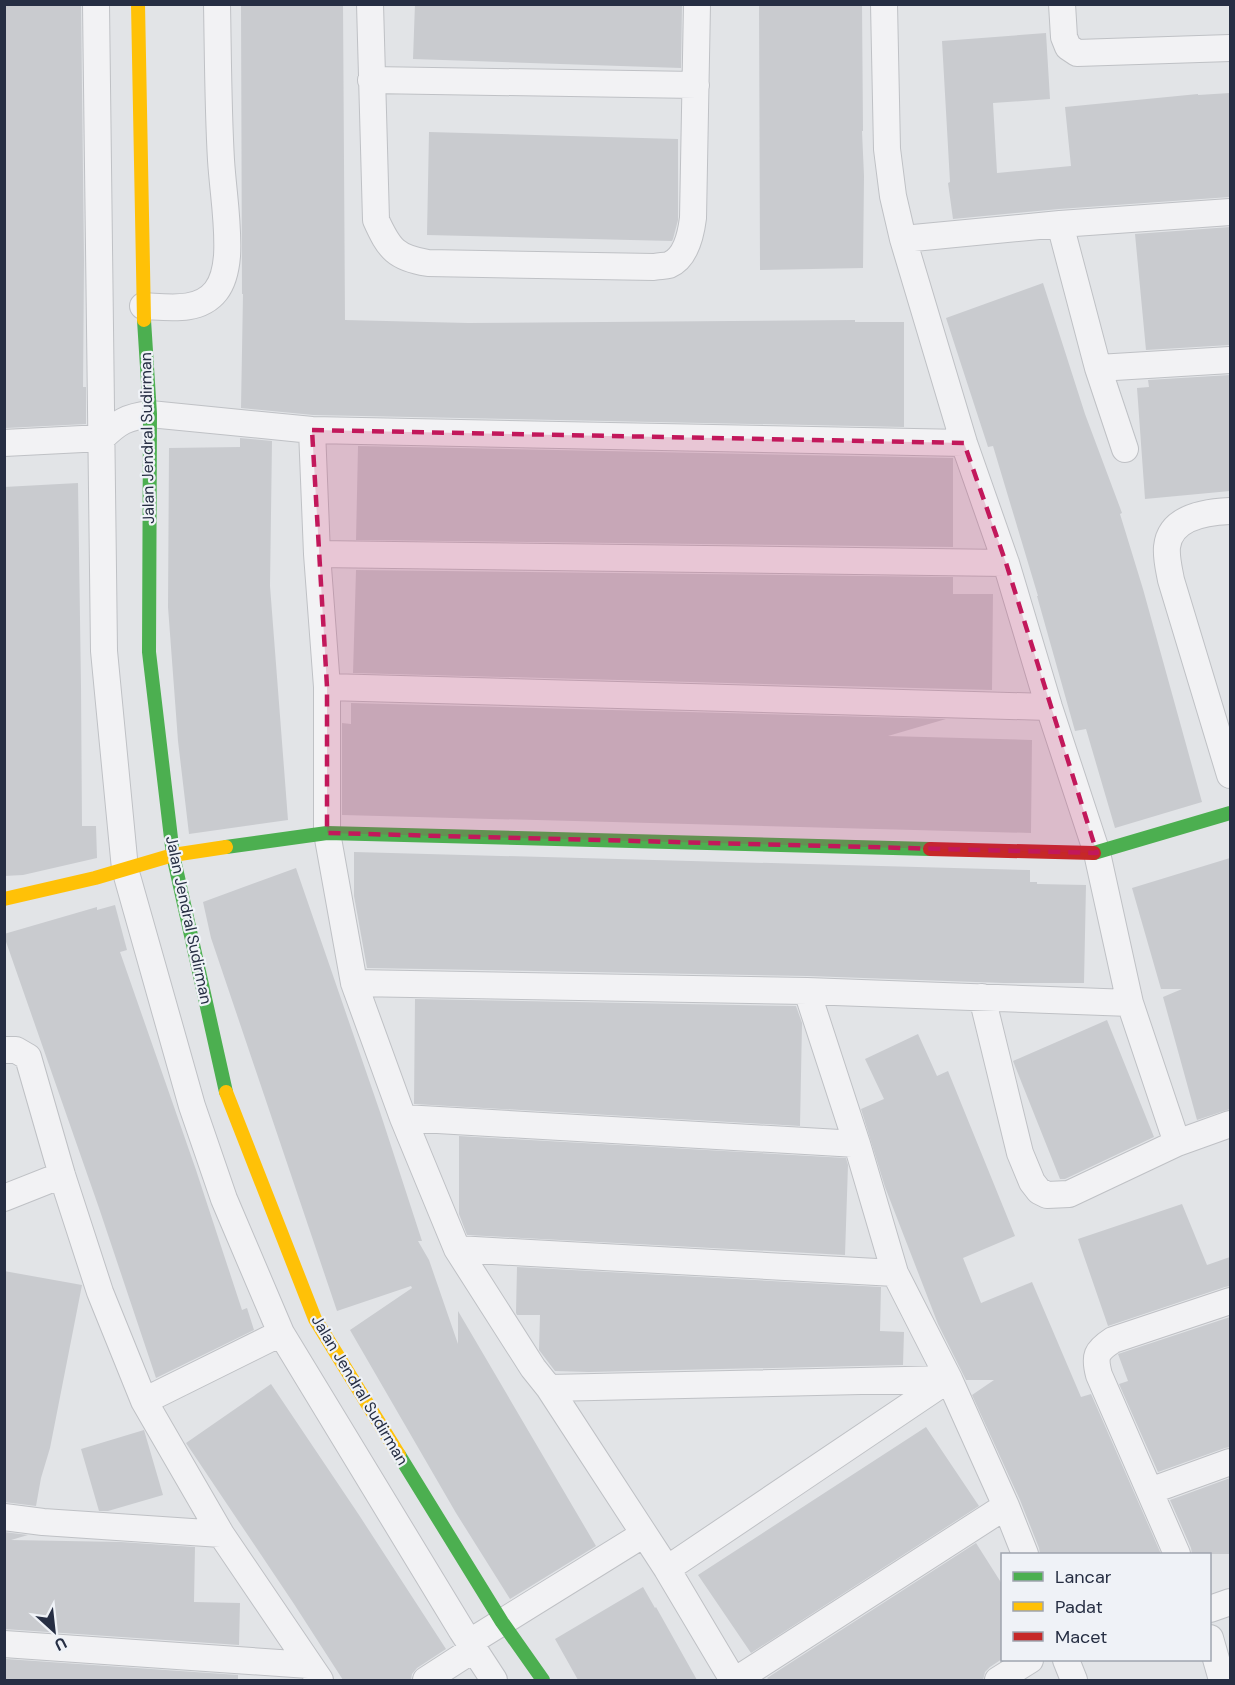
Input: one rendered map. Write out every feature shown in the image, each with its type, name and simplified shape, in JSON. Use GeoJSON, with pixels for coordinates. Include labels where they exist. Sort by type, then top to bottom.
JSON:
{"type":"FeatureCollection","features":[{"type":"Feature","properties":{"kind":"street"},"geometry":{"type":"LineString","coordinates":[[96,4],[104,651],[125,869],[195,1117],[224,1199],[281,1332],[494,1680]]}},
{"type":"Feature","properties":{"kind":"street","name":"Jalan Jendral Sudirman"},"geometry":{"type":"LineString","coordinates":[[138,4],[143,306],[150,414],[149,652],[173,855],[225,1089],[315,1319],[502,1622],[543,1680]]}},
{"type":"Feature","properties":{"kind":"street"},"geometry":{"type":"LineString","coordinates":[[143,306],[180,308],[194,306],[215,293],[221,283],[227,258],[227,238],[221,157],[217,4]]}},
{"type":"Feature","properties":{"kind":"street"},"geometry":{"type":"LineString","coordinates":[[370,4],[376,220],[385,239],[399,256],[428,264],[654,267],[669,265],[678,259],[691,234],[697,4]]}},
{"type":"Feature","properties":{"kind":"street"},"geometry":{"type":"LineString","coordinates":[[884,4],[887,149],[893,196],[903,238],[964,443],[1006,562],[1049,707],[1097,853],[1130,1003],[1177,1143]]}},
{"type":"Feature","properties":{"kind":"street"},"geometry":{"type":"LineString","coordinates":[[1062,4],[1064,37],[1068,47],[1077,52],[1230,48]]}},
{"type":"Feature","properties":{"kind":"street"},"geometry":{"type":"LineString","coordinates":[[371,80],[696,85]]}},
{"type":"Feature","properties":{"kind":"street"},"geometry":{"type":"LineString","coordinates":[[903,238],[1230,212]]}},
{"type":"Feature","properties":{"kind":"street"},"geometry":{"type":"LineString","coordinates":[[1060,224],[1098,368],[1125,449]]}},
{"type":"Feature","properties":{"kind":"street"},"geometry":{"type":"LineString","coordinates":[[1098,368],[1230,360]]}},
{"type":"Feature","properties":{"kind":"street"},"geometry":{"type":"LineString","coordinates":[[4,443],[102,438],[115,425],[127,418],[150,414],[312,430],[964,443]]}},
{"type":"Feature","properties":{"kind":"street"},"geometry":{"type":"LineString","coordinates":[[312,430],[317,554],[327,687],[327,833],[354,983],[403,1118],[457,1249],[533,1368],[549,1388],[645,1534],[735,1680],[1006,1506]]}},
{"type":"Feature","properties":{"kind":"street"},"geometry":{"type":"LineString","coordinates":[[1230,511],[1206,513],[1181,522],[1172,532],[1167,545],[1167,560],[1230,775]]}},
{"type":"Feature","properties":{"kind":"street"},"geometry":{"type":"LineString","coordinates":[[317,554],[1006,562]]}},
{"type":"Feature","properties":{"kind":"street"},"geometry":{"type":"LineString","coordinates":[[327,687],[1049,707]]}},
{"type":"Feature","properties":{"kind":"street"},"geometry":{"type":"LineString","coordinates":[[4,899],[95,878],[173,855],[327,833],[1097,853],[1230,813]]}},
{"type":"Feature","properties":{"kind":"street"},"geometry":{"type":"LineString","coordinates":[[354,983],[807,991],[1130,1003]]}},
{"type":"Feature","properties":{"kind":"street"},"geometry":{"type":"LineString","coordinates":[[807,991],[857,1144],[895,1273],[949,1379],[1025,1553]]}},
{"type":"Feature","properties":{"kind":"street"},"geometry":{"type":"LineString","coordinates":[[982,997],[1020,1153],[1032,1182],[1039,1191],[1047,1195],[1069,1194],[1177,1143],[1230,1124]]}},
{"type":"Feature","properties":{"kind":"street"},"geometry":{"type":"LineString","coordinates":[[4,1050],[16,1050],[28,1057],[100,1292],[144,1401],[221,1534],[315,1673]]}},
{"type":"Feature","properties":{"kind":"street"},"geometry":{"type":"LineString","coordinates":[[403,1118],[857,1144]]}},
{"type":"Feature","properties":{"kind":"street"},"geometry":{"type":"LineString","coordinates":[[4,1198],[63,1175]]}},
{"type":"Feature","properties":{"kind":"street"},"geometry":{"type":"LineString","coordinates":[[457,1249],[895,1273]]}},
{"type":"Feature","properties":{"kind":"street"},"geometry":{"type":"LineString","coordinates":[[1177,1553],[1099,1376],[1097,1353],[1113,1340],[1230,1301]]}},
{"type":"Feature","properties":{"kind":"street"},"geometry":{"type":"LineString","coordinates":[[144,1401],[281,1332]]}},
{"type":"Feature","properties":{"kind":"street"},"geometry":{"type":"LineString","coordinates":[[549,1388],[949,1379]]}},
{"type":"Feature","properties":{"kind":"street"},"geometry":{"type":"LineString","coordinates":[[667,1569],[949,1379]]}},
{"type":"Feature","properties":{"kind":"street"},"geometry":{"type":"LineString","coordinates":[[1150,1491],[1230,1462]]}},
{"type":"Feature","properties":{"kind":"street"},"geometry":{"type":"LineString","coordinates":[[4,1517],[43,1522],[221,1534]]}},
{"type":"Feature","properties":{"kind":"street"},"geometry":{"type":"LineString","coordinates":[[426,1680],[502,1622],[645,1534]]}},
{"type":"Feature","properties":{"kind":"street"},"geometry":{"type":"LineString","coordinates":[[1211,1608],[1230,1602]]}},
{"type":"Feature","properties":{"kind":"street"},"geometry":{"type":"LineString","coordinates":[[4,1644],[315,1673]]}},
{"type":"Feature","properties":{"kind":"street"},"geometry":{"type":"LineString","coordinates":[[1211,1644],[1222,1680]]}},
{"type":"Feature","properties":{"kind":"street"},"geometry":{"type":"LineString","coordinates":[[998,1680],[1027,1661]]}},
{"type":"Feature","properties":{"kind":"street"},"geometry":{"type":"LineString","coordinates":[[1067,1661],[1074,1680]]}},
{"type":"Feature","properties":{"kind":"highlighted area"},"geometry":{"type":"Polygon","coordinates":[[[312,430],[964,443],[1006,563],[1097,853],[327,833],[327,687],[312,430]]]}},
{"type":"Feature","properties":{"kind":"building"},"geometry":{"type":"Polygon","coordinates":[[[4,4],[81,4],[83,387],[86,387],[86,424],[6,428],[4,4]]]}},
{"type":"Feature","properties":{"kind":"building"},"geometry":{"type":"Polygon","coordinates":[[[241,4],[343,4],[345,320],[468,323],[855,320],[855,322],[904,322],[904,427],[313,415],[241,408],[243,294],[241,4]]]}},
{"type":"Feature","properties":{"kind":"building"},"geometry":{"type":"Polygon","coordinates":[[[415,4],[682,4],[681,68],[413,59],[415,4]]]}},
{"type":"Feature","properties":{"kind":"building"},"geometry":{"type":"Polygon","coordinates":[[[759,4],[862,4],[863,268],[760,270],[759,4]]]}},
{"type":"Feature","properties":{"kind":"building"},"geometry":{"type":"Polygon","coordinates":[[[1046,33],[1050,99],[993,103],[997,173],[1071,166],[1065,107],[1230,93],[1230,197],[953,219],[948,183],[950,182],[942,41],[1046,33]]]}},
{"type":"Feature","properties":{"kind":"building"},"geometry":{"type":"Polygon","coordinates":[[[429,132],[678,139],[678,220],[673,239],[672,241],[427,235],[429,132]]]}},
{"type":"Feature","properties":{"kind":"building"},"geometry":{"type":"Polygon","coordinates":[[[1230,227],[1230,345],[1146,350],[1135,234],[1230,227]]]}},
{"type":"Feature","properties":{"kind":"building"},"geometry":{"type":"Polygon","coordinates":[[[1043,283],[1085,414],[1122,513],[1120,514],[1202,802],[1115,828],[1086,729],[1075,731],[993,446],[988,447],[946,318],[1043,283]]]}},
{"type":"Feature","properties":{"kind":"building"},"geometry":{"type":"Polygon","coordinates":[[[1230,375],[1230,491],[1145,499],[1137,388],[1149,387],[1148,380],[1230,375]]]}},
{"type":"Feature","properties":{"kind":"building"},"geometry":{"type":"Polygon","coordinates":[[[240,438],[272,441],[270,586],[288,820],[189,834],[178,741],[168,607],[169,448],[240,447],[240,438]]]}},
{"type":"Feature","properties":{"kind":"building"},"geometry":{"type":"Polygon","coordinates":[[[358,446],[953,458],[953,547],[356,540],[358,446]]]}},
{"type":"Feature","properties":{"kind":"building"},"geometry":{"type":"Polygon","coordinates":[[[78,483],[82,826],[96,826],[97,858],[23,875],[4,876],[4,487],[78,483]]]}},
{"type":"Feature","properties":{"kind":"building"},"geometry":{"type":"Polygon","coordinates":[[[356,570],[953,577],[953,594],[993,594],[992,690],[353,673],[356,570]]]}},
{"type":"Feature","properties":{"kind":"building"},"geometry":{"type":"Polygon","coordinates":[[[351,703],[946,719],[888,736],[1032,740],[1031,833],[342,815],[342,723],[351,724],[351,703]]]}},
{"type":"Feature","properties":{"kind":"building"},"geometry":{"type":"Polygon","coordinates":[[[354,852],[1030,870],[1030,882],[1037,882],[1037,884],[1086,885],[1084,983],[367,968],[354,896],[354,852]]]}},
{"type":"Feature","properties":{"kind":"building"},"geometry":{"type":"Polygon","coordinates":[[[1230,858],[1230,1109],[1197,1120],[1163,997],[1182,989],[1161,989],[1132,888],[1230,858]]]}},
{"type":"Feature","properties":{"kind":"building"},"geometry":{"type":"Polygon","coordinates":[[[296,868],[422,1241],[418,1241],[429,1260],[458,1344],[458,1311],[596,1546],[510,1599],[456,1513],[350,1330],[412,1288],[411,1286],[337,1311],[211,938],[203,902],[296,868]]]}},
{"type":"Feature","properties":{"kind":"building"},"geometry":{"type":"Polygon","coordinates":[[[115,905],[127,950],[120,952],[242,1310],[247,1308],[254,1330],[156,1378],[4,936],[4,934],[97,907],[97,910],[115,905]]]}},
{"type":"Feature","properties":{"kind":"building"},"geometry":{"type":"Polygon","coordinates":[[[415,999],[796,1006],[802,1023],[800,1126],[414,1104],[415,999]]]}},
{"type":"Feature","properties":{"kind":"building"},"geometry":{"type":"Polygon","coordinates":[[[1107,1020],[1154,1137],[1065,1179],[1060,1179],[1013,1061],[1107,1020]]]}},
{"type":"Feature","properties":{"kind":"building"},"geometry":{"type":"Polygon","coordinates":[[[918,1034],[937,1076],[948,1071],[1015,1236],[963,1258],[981,1303],[1032,1282],[1081,1397],[1091,1394],[1161,1553],[1040,1553],[1020,1500],[972,1395],[994,1380],[966,1380],[938,1324],[885,1187],[861,1109],[884,1099],[865,1059],[918,1034]]]}},
{"type":"Feature","properties":{"kind":"building"},"geometry":{"type":"Polygon","coordinates":[[[459,1136],[846,1158],[848,1165],[845,1255],[467,1235],[459,1214],[459,1136]]]}},
{"type":"Feature","properties":{"kind":"building"},"geometry":{"type":"Polygon","coordinates":[[[1182,1204],[1207,1265],[1230,1257],[1230,1286],[1108,1326],[1078,1239],[1182,1204]]]}},
{"type":"Feature","properties":{"kind":"building"},"geometry":{"type":"Polygon","coordinates":[[[517,1267],[881,1287],[880,1331],[904,1332],[903,1365],[555,1371],[539,1350],[540,1315],[517,1315],[516,1313],[517,1267]]]}},
{"type":"Feature","properties":{"kind":"building"},"geometry":{"type":"Polygon","coordinates":[[[4,1271],[82,1285],[50,1448],[36,1506],[4,1502],[4,1271]]]}},
{"type":"Feature","properties":{"kind":"building"},"geometry":{"type":"Polygon","coordinates":[[[1230,1317],[1230,1447],[1158,1472],[1119,1384],[1128,1381],[1118,1354],[1230,1317]]]}},
{"type":"Feature","properties":{"kind":"building"},"geometry":{"type":"Polygon","coordinates":[[[271,1384],[446,1649],[417,1668],[411,1680],[343,1680],[186,1443],[271,1384]]]}},
{"type":"Feature","properties":{"kind":"building"},"geometry":{"type":"Polygon","coordinates":[[[926,1427],[979,1506],[751,1653],[698,1575],[926,1427]]]}},
{"type":"Feature","properties":{"kind":"building"},"geometry":{"type":"Polygon","coordinates":[[[144,1430],[163,1495],[108,1511],[99,1511],[81,1449],[144,1430]]]}},
{"type":"Feature","properties":{"kind":"building"},"geometry":{"type":"Polygon","coordinates":[[[1230,1478],[1230,1554],[1192,1553],[1170,1500],[1230,1478]]]}},
{"type":"Feature","properties":{"kind":"building"},"geometry":{"type":"Polygon","coordinates":[[[4,1532],[28,1535],[11,1540],[121,1542],[195,1547],[194,1602],[240,1603],[239,1645],[4,1629],[4,1532]]]}},
{"type":"Feature","properties":{"kind":"building"},"geometry":{"type":"Polygon","coordinates":[[[976,1543],[1001,1582],[1001,1660],[985,1672],[983,1680],[769,1680],[767,1678],[976,1543]]]}},
{"type":"Feature","properties":{"kind":"building"},"geometry":{"type":"Polygon","coordinates":[[[643,1587],[697,1680],[578,1680],[555,1639],[643,1587]]]}},
{"type":"Feature","properties":{"kind":"building"},"geometry":{"type":"Polygon","coordinates":[[[6,1659],[238,1675],[238,1680],[5,1680],[6,1659]]]}},
{"type":"Feature","properties":{"kind":"traffic: fast"},"geometry":{"type":"LineString","coordinates":[[144,320],[150,414],[149,652],[173,855],[226,1092]]}},
{"type":"Feature","properties":{"kind":"traffic: fast"},"geometry":{"type":"LineString","coordinates":[[1094,853],[1230,813]]}},
{"type":"Feature","properties":{"kind":"traffic: fast"},"geometry":{"type":"LineString","coordinates":[[226,847],[327,833],[930,849]]}},
{"type":"Feature","properties":{"kind":"traffic: fast"},"geometry":{"type":"LineString","coordinates":[[399,1455],[502,1622],[543,1680]]}},
{"type":"Feature","properties":{"kind":"traffic: slow"},"geometry":{"type":"LineString","coordinates":[[138,4],[144,320]]}},
{"type":"Feature","properties":{"kind":"traffic: slow"},"geometry":{"type":"LineString","coordinates":[[4,899],[95,878],[173,855],[226,847]]}},
{"type":"Feature","properties":{"kind":"traffic: slow"},"geometry":{"type":"LineString","coordinates":[[226,1092],[315,1319],[399,1455]]}},
{"type":"Feature","properties":{"kind":"traffic: jam"},"geometry":{"type":"LineString","coordinates":[[930,849],[1094,853]]}}]}
